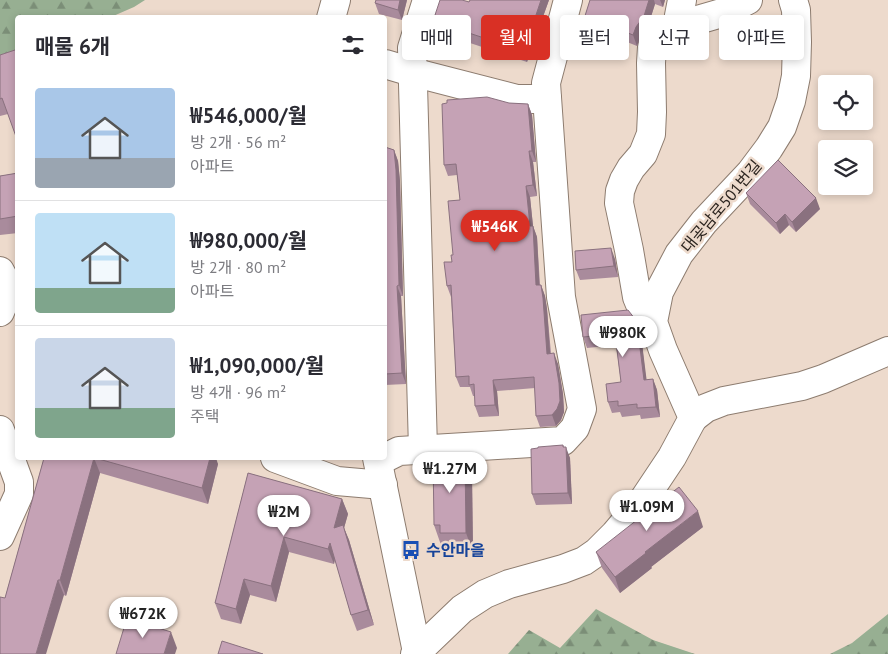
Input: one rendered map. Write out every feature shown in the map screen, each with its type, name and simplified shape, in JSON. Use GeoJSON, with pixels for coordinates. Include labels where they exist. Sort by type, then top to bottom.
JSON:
{"type":"FeatureCollection","features":[{"type":"Feature","properties":{"kind":"lane"},"geometry":{"type":"LineString","coordinates":[[332,15],[336,0]]}},
{"type":"Feature","properties":{"kind":"lane"},"geometry":{"type":"LineString","coordinates":[[423,449],[412,48],[427,0]]}},
{"type":"Feature","properties":{"kind":"lane"},"geometry":{"type":"LineString","coordinates":[[280,460],[337,481],[380,468],[398,451],[563,441],[575,428],[582,409],[561,297],[546,83],[568,0]]}},
{"type":"Feature","properties":{"kind":"lane"},"geometry":{"type":"LineString","coordinates":[[679,15],[682,0]]}},
{"type":"Feature","properties":{"kind":"lane"},"geometry":{"type":"LineString","coordinates":[[709,17],[725,12],[748,0]]}},
{"type":"Feature","properties":{"kind":"lane","name":"대곶남로501번길"},"geometry":{"type":"LineString","coordinates":[[653,322],[659,292],[679,254],[704,222],[751,172],[782,128],[791,101],[796,76],[796,10],[793,0]]}},
{"type":"Feature","properties":{"kind":"lane"},"geometry":{"type":"LineString","coordinates":[[651,60],[651,134],[643,154],[624,180],[620,191],[619,203],[636,297],[642,309],[653,322],[663,350],[693,418]]}},
{"type":"Feature","properties":{"kind":"lane"},"geometry":{"type":"LineString","coordinates":[[387,65],[517,99],[547,99]]}},
{"type":"Feature","properties":{"kind":"lane"},"geometry":{"type":"LineString","coordinates":[[0,271],[6,290],[3,307],[0,312]]}},
{"type":"Feature","properties":{"kind":"lane"},"geometry":{"type":"LineString","coordinates":[[416,653],[462,609],[485,594],[509,584],[563,569],[584,561],[597,552],[642,502],[672,457],[693,418],[706,408],[724,401],[802,386],[888,351]]}},
{"type":"Feature","properties":{"kind":"lane"},"geometry":{"type":"LineString","coordinates":[[0,430],[19,482],[19,494],[0,536]]}},
{"type":"Feature","properties":{"kind":"lane"},"geometry":{"type":"LineString","coordinates":[[380,468],[416,653]]}},
{"type":"Feature","properties":{"kind":"green space"},"geometry":{"type":"Polygon","coordinates":[[[0,0],[145,0],[116,15],[15,15],[15,54],[0,58],[0,0]]]}},
{"type":"Feature","properties":{"kind":"green space"},"geometry":{"type":"Polygon","coordinates":[[[596,609],[653,640],[695,654],[508,654],[529,630],[560,648],[596,609]]]}},
{"type":"Feature","properties":{"kind":"green space"},"geometry":{"type":"Polygon","coordinates":[[[888,614],[888,654],[830,654],[852,643],[888,614]]]}},
{"type":"Feature","properties":{"kind":"building"},"geometry":{"type":"Polygon","coordinates":[[[376,0],[400,0],[398,10],[375,3],[376,0]]]}},
{"type":"Feature","properties":{"kind":"building"},"geometry":{"type":"Polygon","coordinates":[[[440,0],[462,0],[469,2],[470,0],[541,0],[536,15],[481,15],[481,37],[471,34],[471,15],[435,15],[440,0]]]}},
{"type":"Feature","properties":{"kind":"building"},"geometry":{"type":"Polygon","coordinates":[[[590,0],[649,0],[644,15],[639,15],[639,23],[633,35],[629,33],[629,15],[585,15],[590,0]]]}},
{"type":"Feature","properties":{"kind":"building"},"geometry":{"type":"Polygon","coordinates":[[[15,50],[15,134],[2,98],[0,99],[0,55],[15,50]]]}},
{"type":"Feature","properties":{"kind":"building"},"geometry":{"type":"Polygon","coordinates":[[[487,97],[509,103],[528,104],[532,151],[529,151],[533,185],[526,186],[530,226],[533,226],[536,285],[541,285],[547,354],[554,353],[559,383],[560,401],[552,415],[536,416],[534,377],[493,380],[495,405],[475,406],[474,384],[469,385],[469,376],[456,377],[451,285],[447,286],[444,262],[452,262],[451,255],[453,255],[448,201],[460,200],[456,164],[444,165],[442,104],[447,103],[447,100],[487,97]]]}},
{"type":"Feature","properties":{"kind":"building"},"geometry":{"type":"Polygon","coordinates":[[[387,148],[394,150],[396,170],[399,285],[397,286],[402,373],[387,374],[387,148]]]}},
{"type":"Feature","properties":{"kind":"building"},"geometry":{"type":"Polygon","coordinates":[[[778,160],[816,198],[792,222],[785,214],[776,223],[746,193],[778,160]]]}},
{"type":"Feature","properties":{"kind":"building"},"geometry":{"type":"Polygon","coordinates":[[[15,174],[15,216],[0,219],[0,176],[15,174]]]}},
{"type":"Feature","properties":{"kind":"building"},"geometry":{"type":"Polygon","coordinates":[[[611,248],[614,266],[576,270],[575,251],[611,248]]]}},
{"type":"Feature","properties":{"kind":"building"},"geometry":{"type":"Polygon","coordinates":[[[628,310],[637,324],[644,380],[653,379],[656,407],[637,408],[637,404],[618,406],[618,401],[608,402],[606,384],[621,382],[615,334],[583,337],[581,315],[628,310]]]}},
{"type":"Feature","properties":{"kind":"building"},"geometry":{"type":"Polygon","coordinates":[[[563,445],[563,447],[566,447],[568,493],[532,494],[531,449],[563,445]]]}},
{"type":"Feature","properties":{"kind":"building"},"geometry":{"type":"Polygon","coordinates":[[[433,457],[465,457],[466,533],[440,533],[440,525],[434,525],[433,457]]]}},
{"type":"Feature","properties":{"kind":"building"},"geometry":{"type":"Polygon","coordinates":[[[43,460],[93,460],[60,580],[58,580],[36,654],[0,654],[0,597],[5,598],[43,460]]]}},
{"type":"Feature","properties":{"kind":"building"},"geometry":{"type":"Polygon","coordinates":[[[102,460],[209,460],[202,488],[102,460]]]}},
{"type":"Feature","properties":{"kind":"building"},"geometry":{"type":"Polygon","coordinates":[[[248,473],[342,499],[334,528],[343,525],[368,610],[351,615],[330,543],[328,549],[284,537],[271,586],[244,579],[236,609],[215,603],[248,473]]]}},
{"type":"Feature","properties":{"kind":"building"},"geometry":{"type":"Polygon","coordinates":[[[679,487],[698,511],[615,577],[596,552],[679,487]]]}},
{"type":"Feature","properties":{"kind":"building"},"geometry":{"type":"Polygon","coordinates":[[[127,618],[171,632],[164,654],[116,654],[127,618]]]}},
{"type":"Feature","properties":{"kind":"building"},"geometry":{"type":"Polygon","coordinates":[[[222,641],[263,654],[218,654],[222,641]]]}},
{"type":"Feature","properties":{"kind":"place","name":"수안마을"},"geometry":{"type":"Point","coordinates":[411,550]}}]}
